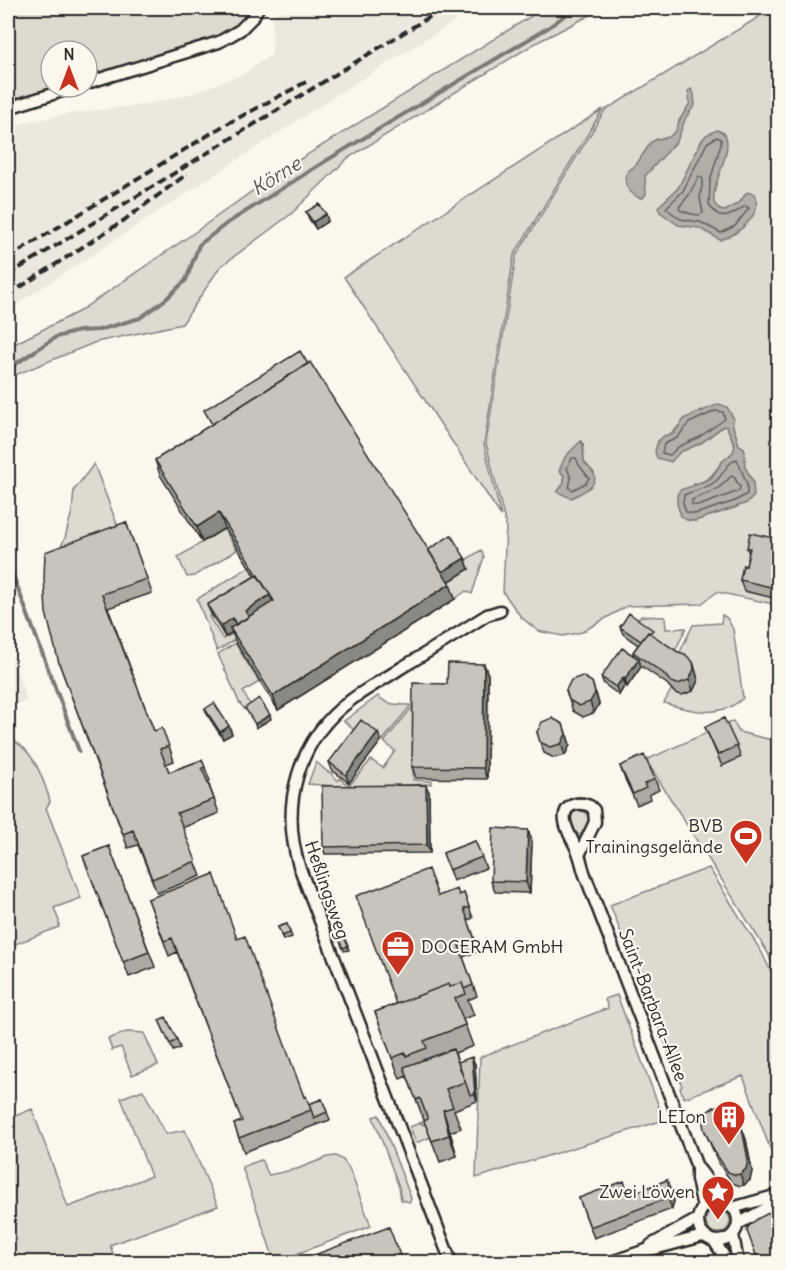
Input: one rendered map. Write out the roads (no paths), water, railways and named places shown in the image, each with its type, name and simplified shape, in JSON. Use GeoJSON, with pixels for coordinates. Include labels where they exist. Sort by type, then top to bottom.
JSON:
{"type":"FeatureCollection","features":[{"type":"Feature","properties":{"kind":"street"},"geometry":{"type":"LineString","coordinates":[[99,79],[219,42],[240,30],[258,8]]}},
{"type":"Feature","properties":{"kind":"street"},"geometry":{"type":"LineString","coordinates":[[8,108],[39,98]]}},
{"type":"Feature","properties":{"kind":"street","name":"Heßlingsweg"},"geometry":{"type":"LineString","coordinates":[[451,1263],[299,866],[291,838],[291,808],[295,781],[304,756],[322,728],[335,714],[350,701],[466,628],[487,615],[500,611]]}},
{"type":"Feature","properties":{"kind":"street","name":"Saint-Barbara-Allee"},"geometry":{"type":"LineString","coordinates":[[579,855],[697,1167],[703,1208]]}},
{"type":"Feature","properties":{"kind":"street","name":"Saint-Barbara-Allee"},"geometry":{"type":"LineString","coordinates":[[697,1167],[705,1175],[721,1202]]}},
{"type":"Feature","properties":{"kind":"street"},"geometry":{"type":"LineString","coordinates":[[732,1208],[778,1195]]}},
{"type":"Feature","properties":{"kind":"street"},"geometry":{"type":"LineString","coordinates":[[733,1235],[721,1241],[714,1241],[704,1236],[698,1225],[703,1208],[711,1202],[721,1202],[732,1208],[737,1215],[738,1224],[733,1235],[738,1263]]}},
{"type":"Feature","properties":{"kind":"street"},"geometry":{"type":"LineString","coordinates":[[738,1224],[778,1202]]}},
{"type":"Feature","properties":{"kind":"street"},"geometry":{"type":"LineString","coordinates":[[646,1250],[652,1243],[678,1232],[698,1219]]}},
{"type":"Feature","properties":{"kind":"street"},"geometry":{"type":"LineString","coordinates":[[611,1263],[646,1250],[704,1236]]}},
{"type":"Feature","properties":{"kind":"street"},"geometry":{"type":"LineString","coordinates":[[714,1241],[728,1263]]}},
{"type":"Feature","properties":{"kind":"water"},"geometry":{"type":"Polygon","coordinates":[[[691,89],[695,105],[686,117],[677,141],[645,176],[646,194],[643,198],[639,198],[629,191],[625,177],[651,142],[669,137],[676,131],[690,103],[688,91],[691,89]]]}},
{"type":"Feature","properties":{"kind":"water"},"geometry":{"type":"Polygon","coordinates":[[[717,130],[724,133],[727,148],[716,186],[714,203],[720,210],[725,211],[740,202],[747,192],[754,194],[756,202],[756,209],[748,223],[734,234],[720,240],[699,228],[678,225],[660,212],[658,207],[678,188],[702,140],[706,135],[717,130]]]}},
{"type":"Feature","properties":{"kind":"water"},"geometry":{"type":"Polygon","coordinates":[[[719,404],[727,407],[734,419],[732,423],[739,445],[744,448],[745,467],[753,482],[754,496],[747,503],[695,521],[687,520],[681,516],[677,495],[680,490],[712,477],[722,462],[733,452],[735,445],[727,427],[723,426],[701,443],[680,452],[671,462],[657,458],[655,451],[658,441],[664,436],[673,434],[685,418],[719,404]]]}},
{"type":"Feature","properties":{"kind":"water"},"geometry":{"type":"Polygon","coordinates":[[[581,441],[584,462],[595,478],[591,486],[571,498],[557,492],[564,478],[559,471],[565,457],[581,441]]]}},
{"type":"Feature","properties":{"kind":"waterway","name":"Körne"},"geometry":{"type":"LineString","coordinates":[[8,369],[56,337],[79,331],[99,330],[140,318],[166,299],[186,280],[199,245],[226,224],[324,162],[549,27],[575,8]]}},
{"type":"Feature","properties":{"kind":"waterway"},"geometry":{"type":"LineString","coordinates":[[8,562],[79,751]]}},
{"type":"Feature","properties":{"kind":"railway"},"geometry":{"type":"LineString","coordinates":[[8,275],[444,8]]}},
{"type":"Feature","properties":{"kind":"railway"},"geometry":{"type":"LineString","coordinates":[[8,258],[223,126],[306,82]]}},
{"type":"Feature","properties":{"kind":"railway"},"geometry":{"type":"LineString","coordinates":[[8,295],[123,221],[187,174]]}},
{"type":"Feature","properties":{"kind":"place","name":"BVB Trainingsgelände"},"geometry":{"type":"Point","coordinates":[746,865]}},
{"type":"Feature","properties":{"kind":"place","name":"DOCERAM GmbH"},"geometry":{"type":"Point","coordinates":[398,976]}},
{"type":"Feature","properties":{"kind":"place","name":"LEIon"},"geometry":{"type":"Point","coordinates":[729,1146]}},
{"type":"Feature","properties":{"kind":"place","name":"Zwei Löwen"},"geometry":{"type":"Point","coordinates":[718,1221]}}]}
